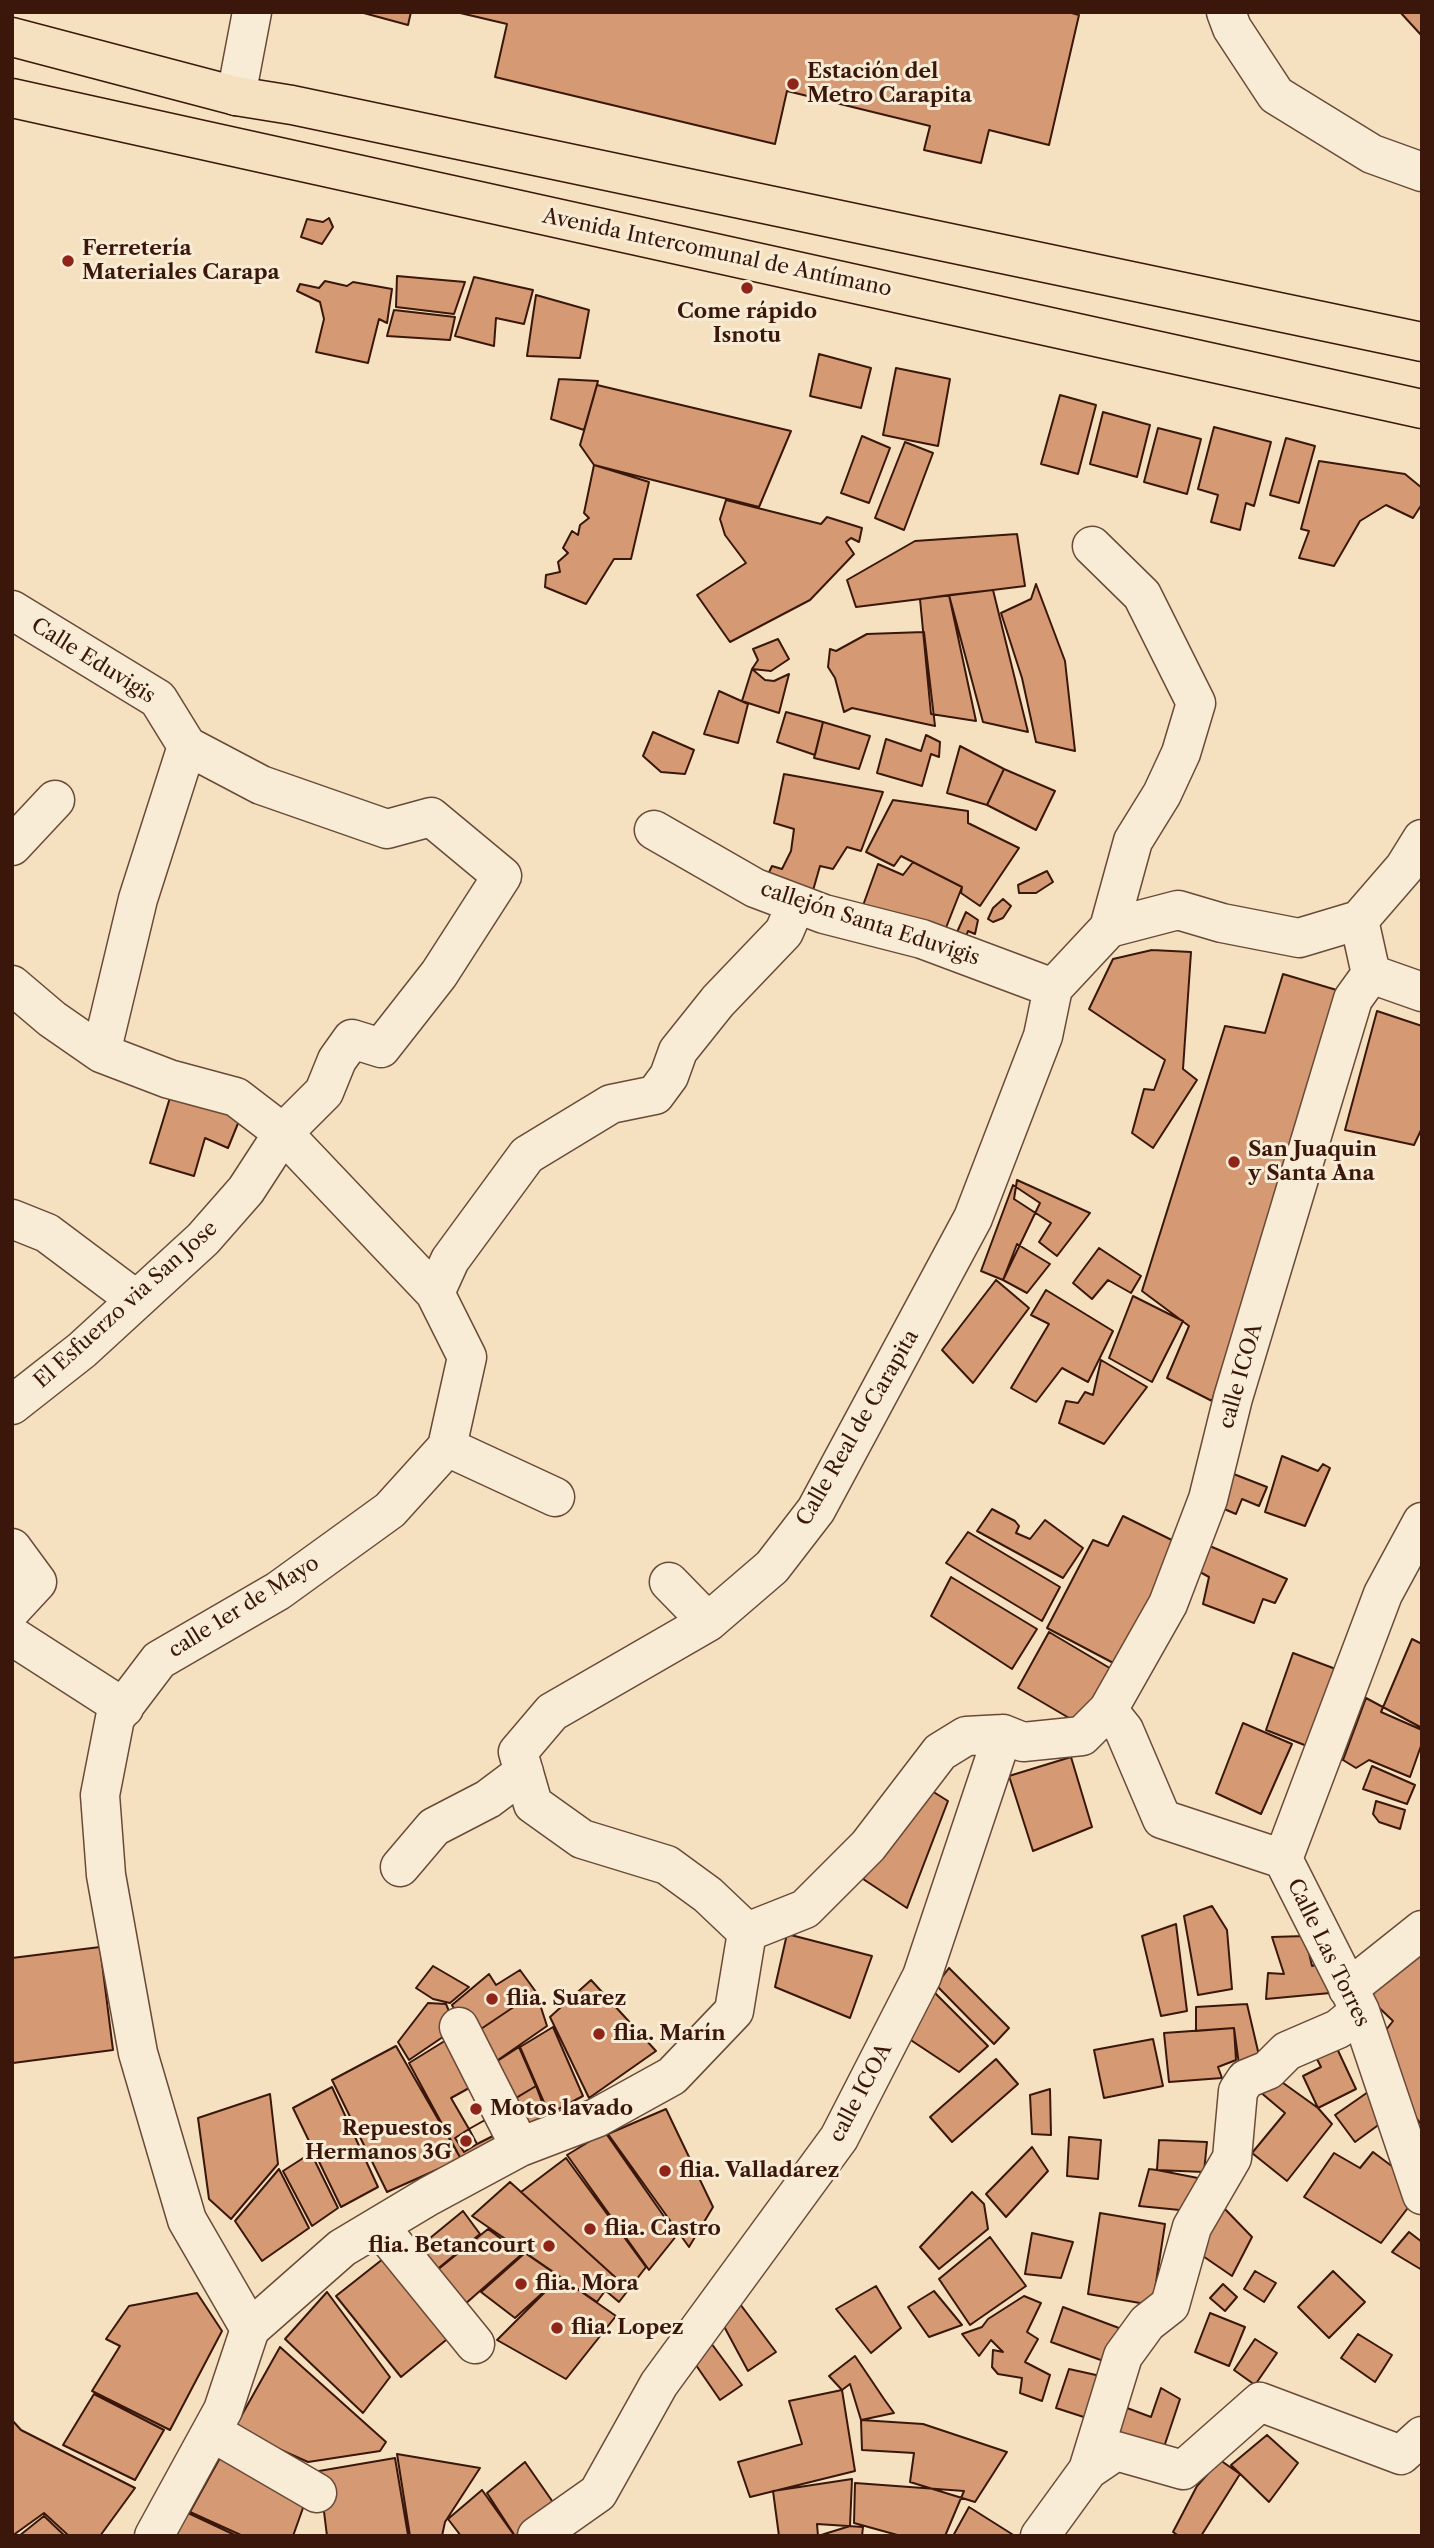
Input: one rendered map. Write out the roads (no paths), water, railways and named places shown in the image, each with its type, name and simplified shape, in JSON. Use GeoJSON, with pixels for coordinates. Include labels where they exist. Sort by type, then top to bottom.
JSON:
{"type":"FeatureCollection","features":[{"type":"Feature","properties":{"kind":"main road"},"geometry":{"type":"LineString","coordinates":[[12,37],[236,96],[292,105],[1422,342]]}},
{"type":"Feature","properties":{"kind":"main road","name":"Avenida Intercomunal de Antímano"},"geometry":{"type":"LineString","coordinates":[[12,98],[1422,409]]}},
{"type":"Feature","properties":{"kind":"street"},"geometry":{"type":"LineString","coordinates":[[236,96],[252,12]]}},
{"type":"Feature","properties":{"kind":"street"},"geometry":{"type":"LineString","coordinates":[[1226,12],[1232,28],[1276,95],[1372,154],[1422,173]]}},
{"type":"Feature","properties":{"kind":"street"},"geometry":{"type":"LineString","coordinates":[[1053,988],[1109,928],[1133,841],[1181,753],[1196,703],[1142,594],[1092,546]]}},
{"type":"Feature","properties":{"kind":"street","name":"Calle Eduvigis"},"geometry":{"type":"LineString","coordinates":[[12,610],[159,699],[187,746]]}},
{"type":"Feature","properties":{"kind":"street"},"geometry":{"type":"LineString","coordinates":[[101,1054],[138,899],[187,746]]}},
{"type":"Feature","properties":{"kind":"street","name":"El Esfuerzo via San Jose"},"geometry":{"type":"LineString","coordinates":[[19,1387],[82,1350],[203,1240],[246,1190],[284,1133],[324,1092],[337,1060],[352,1039],[381,1048],[439,974],[502,876],[431,817],[387,829],[261,785],[187,746]]}},
{"type":"Feature","properties":{"kind":"street"},"geometry":{"type":"LineString","coordinates":[[12,846],[55,800]]}},
{"type":"Feature","properties":{"kind":"street","name":"callejón Santa Eduvigis"},"geometry":{"type":"LineString","coordinates":[[654,830],[755,888],[824,914],[922,939],[1053,988]]}},
{"type":"Feature","properties":{"kind":"street"},"geometry":{"type":"LineString","coordinates":[[1109,928],[1178,910],[1222,923],[1299,938],[1359,920],[1404,868],[1422,839]]}},
{"type":"Feature","properties":{"kind":"street"},"geometry":{"type":"LineString","coordinates":[[435,1293],[450,1260],[527,1155],[611,1104],[655,1096],[669,1076],[678,1051],[718,1001],[784,933],[796,904]]}},
{"type":"Feature","properties":{"kind":"street"},"geometry":{"type":"LineString","coordinates":[[1359,920],[1371,974],[1422,992]]}},
{"type":"Feature","properties":{"kind":"street","name":"calle ICOA"},"geometry":{"type":"LineString","coordinates":[[747,1932],[805,1909],[868,1846],[940,1752],[966,1735],[1003,1734],[1023,1742],[1082,1736],[1108,1710],[1168,1604],[1208,1499],[1233,1398],[1353,999],[1371,974]]}},
{"type":"Feature","properties":{"kind":"street","name":"calle 1er de Mayo"},"geometry":{"type":"LineString","coordinates":[[12,985],[52,1019],[101,1054],[169,1079],[236,1097],[284,1133],[435,1293],[467,1357],[447,1447],[390,1510],[278,1591],[159,1660],[116,1718],[100,1795],[106,1875],[138,2053],[187,2220],[250,2329]]}},
{"type":"Feature","properties":{"kind":"street","name":"Calle Real de Carapita"},"geometry":{"type":"LineString","coordinates":[[747,1932],[708,1895],[667,1866],[582,1839],[533,1804],[518,1752],[552,1712],[708,1622],[772,1567],[816,1510],[887,1383],[973,1219],[1043,1036],[1053,988]]}},
{"type":"Feature","properties":{"kind":"street"},"geometry":{"type":"LineString","coordinates":[[12,1219],[47,1233],[135,1299]]}},
{"type":"Feature","properties":{"kind":"street"},"geometry":{"type":"LineString","coordinates":[[447,1447],[555,1497]]}},
{"type":"Feature","properties":{"kind":"street","name":"Calle Las Torres"},"geometry":{"type":"LineString","coordinates":[[1422,1522],[1383,1594],[1283,1859],[1354,2000],[1422,2195]]}},
{"type":"Feature","properties":{"kind":"street"},"geometry":{"type":"LineString","coordinates":[[12,1548],[37,1582],[12,1609]]}},
{"type":"Feature","properties":{"kind":"street"},"geometry":{"type":"LineString","coordinates":[[669,1582],[708,1622]]}},
{"type":"Feature","properties":{"kind":"street"},"geometry":{"type":"LineString","coordinates":[[12,1636],[124,1708]]}},
{"type":"Feature","properties":{"kind":"street"},"geometry":{"type":"LineString","coordinates":[[1108,1710],[1124,1730],[1162,1819],[1283,1859]]}},
{"type":"Feature","properties":{"kind":"street","name":"calle ICOA"},"geometry":{"type":"LineString","coordinates":[[537,2536],[598,2493],[659,2384],[839,2138],[922,1976],[1003,1734]]}},
{"type":"Feature","properties":{"kind":"street"},"geometry":{"type":"LineString","coordinates":[[400,1867],[434,1827],[488,1799],[524,1772]]}},
{"type":"Feature","properties":{"kind":"street"},"geometry":{"type":"LineString","coordinates":[[1040,2536],[1088,2470],[1123,2356],[1146,2323],[1170,2305],[1192,2227],[1232,2158],[1238,2091],[1246,2079],[1268,2070],[1287,2051],[1338,2029],[1354,2000],[1422,1930]]}},
{"type":"Feature","properties":{"kind":"street"},"geometry":{"type":"LineString","coordinates":[[154,2536],[223,2410],[250,2329],[342,2248],[520,2147],[596,2118],[672,2076],[734,2011],[747,1932]]}},
{"type":"Feature","properties":{"kind":"street"},"geometry":{"type":"LineString","coordinates":[[459,2027],[520,2147]]}},
{"type":"Feature","properties":{"kind":"street"},"geometry":{"type":"LineString","coordinates":[[379,2226],[475,2344]]}},
{"type":"Feature","properties":{"kind":"street"},"geometry":{"type":"LineString","coordinates":[[1088,2470],[1116,2451],[1183,2470],[1259,2402],[1401,2455],[1422,2436]]}},
{"type":"Feature","properties":{"kind":"street"},"geometry":{"type":"LineString","coordinates":[[212,2432],[317,2493]]}},
{"type":"Feature","properties":{"kind":"place","name":"Estación del Metro Carapita"},"geometry":{"type":"Point","coordinates":[793,84]}},
{"type":"Feature","properties":{"kind":"place","name":"Ferretería Materiales Carapa"},"geometry":{"type":"Point","coordinates":[68,261]}},
{"type":"Feature","properties":{"kind":"place","name":"Come rápido Isnotu"},"geometry":{"type":"Point","coordinates":[747,288]}},
{"type":"Feature","properties":{"kind":"place","name":"San Juaquin y Santa Ana"},"geometry":{"type":"Point","coordinates":[1234,1162]}},
{"type":"Feature","properties":{"kind":"place","name":"flia. Suarez"},"geometry":{"type":"Point","coordinates":[492,1999]}},
{"type":"Feature","properties":{"kind":"place","name":"flia. Marín"},"geometry":{"type":"Point","coordinates":[599,2034]}},
{"type":"Feature","properties":{"kind":"place","name":"Motos lavado"},"geometry":{"type":"Point","coordinates":[476,2109]}},
{"type":"Feature","properties":{"kind":"place","name":"Repuestos Hermanos 3G"},"geometry":{"type":"Point","coordinates":[466,2141]}},
{"type":"Feature","properties":{"kind":"place","name":"flia. Valladarez"},"geometry":{"type":"Point","coordinates":[665,2171]}},
{"type":"Feature","properties":{"kind":"place","name":"flia. Castro"},"geometry":{"type":"Point","coordinates":[590,2229]}},
{"type":"Feature","properties":{"kind":"place","name":"flia. Betancourt"},"geometry":{"type":"Point","coordinates":[549,2246]}},
{"type":"Feature","properties":{"kind":"place","name":"flia. Mora"},"geometry":{"type":"Point","coordinates":[521,2284]}},
{"type":"Feature","properties":{"kind":"place","name":"flia. Lopez"},"geometry":{"type":"Point","coordinates":[557,2328]}}]}
